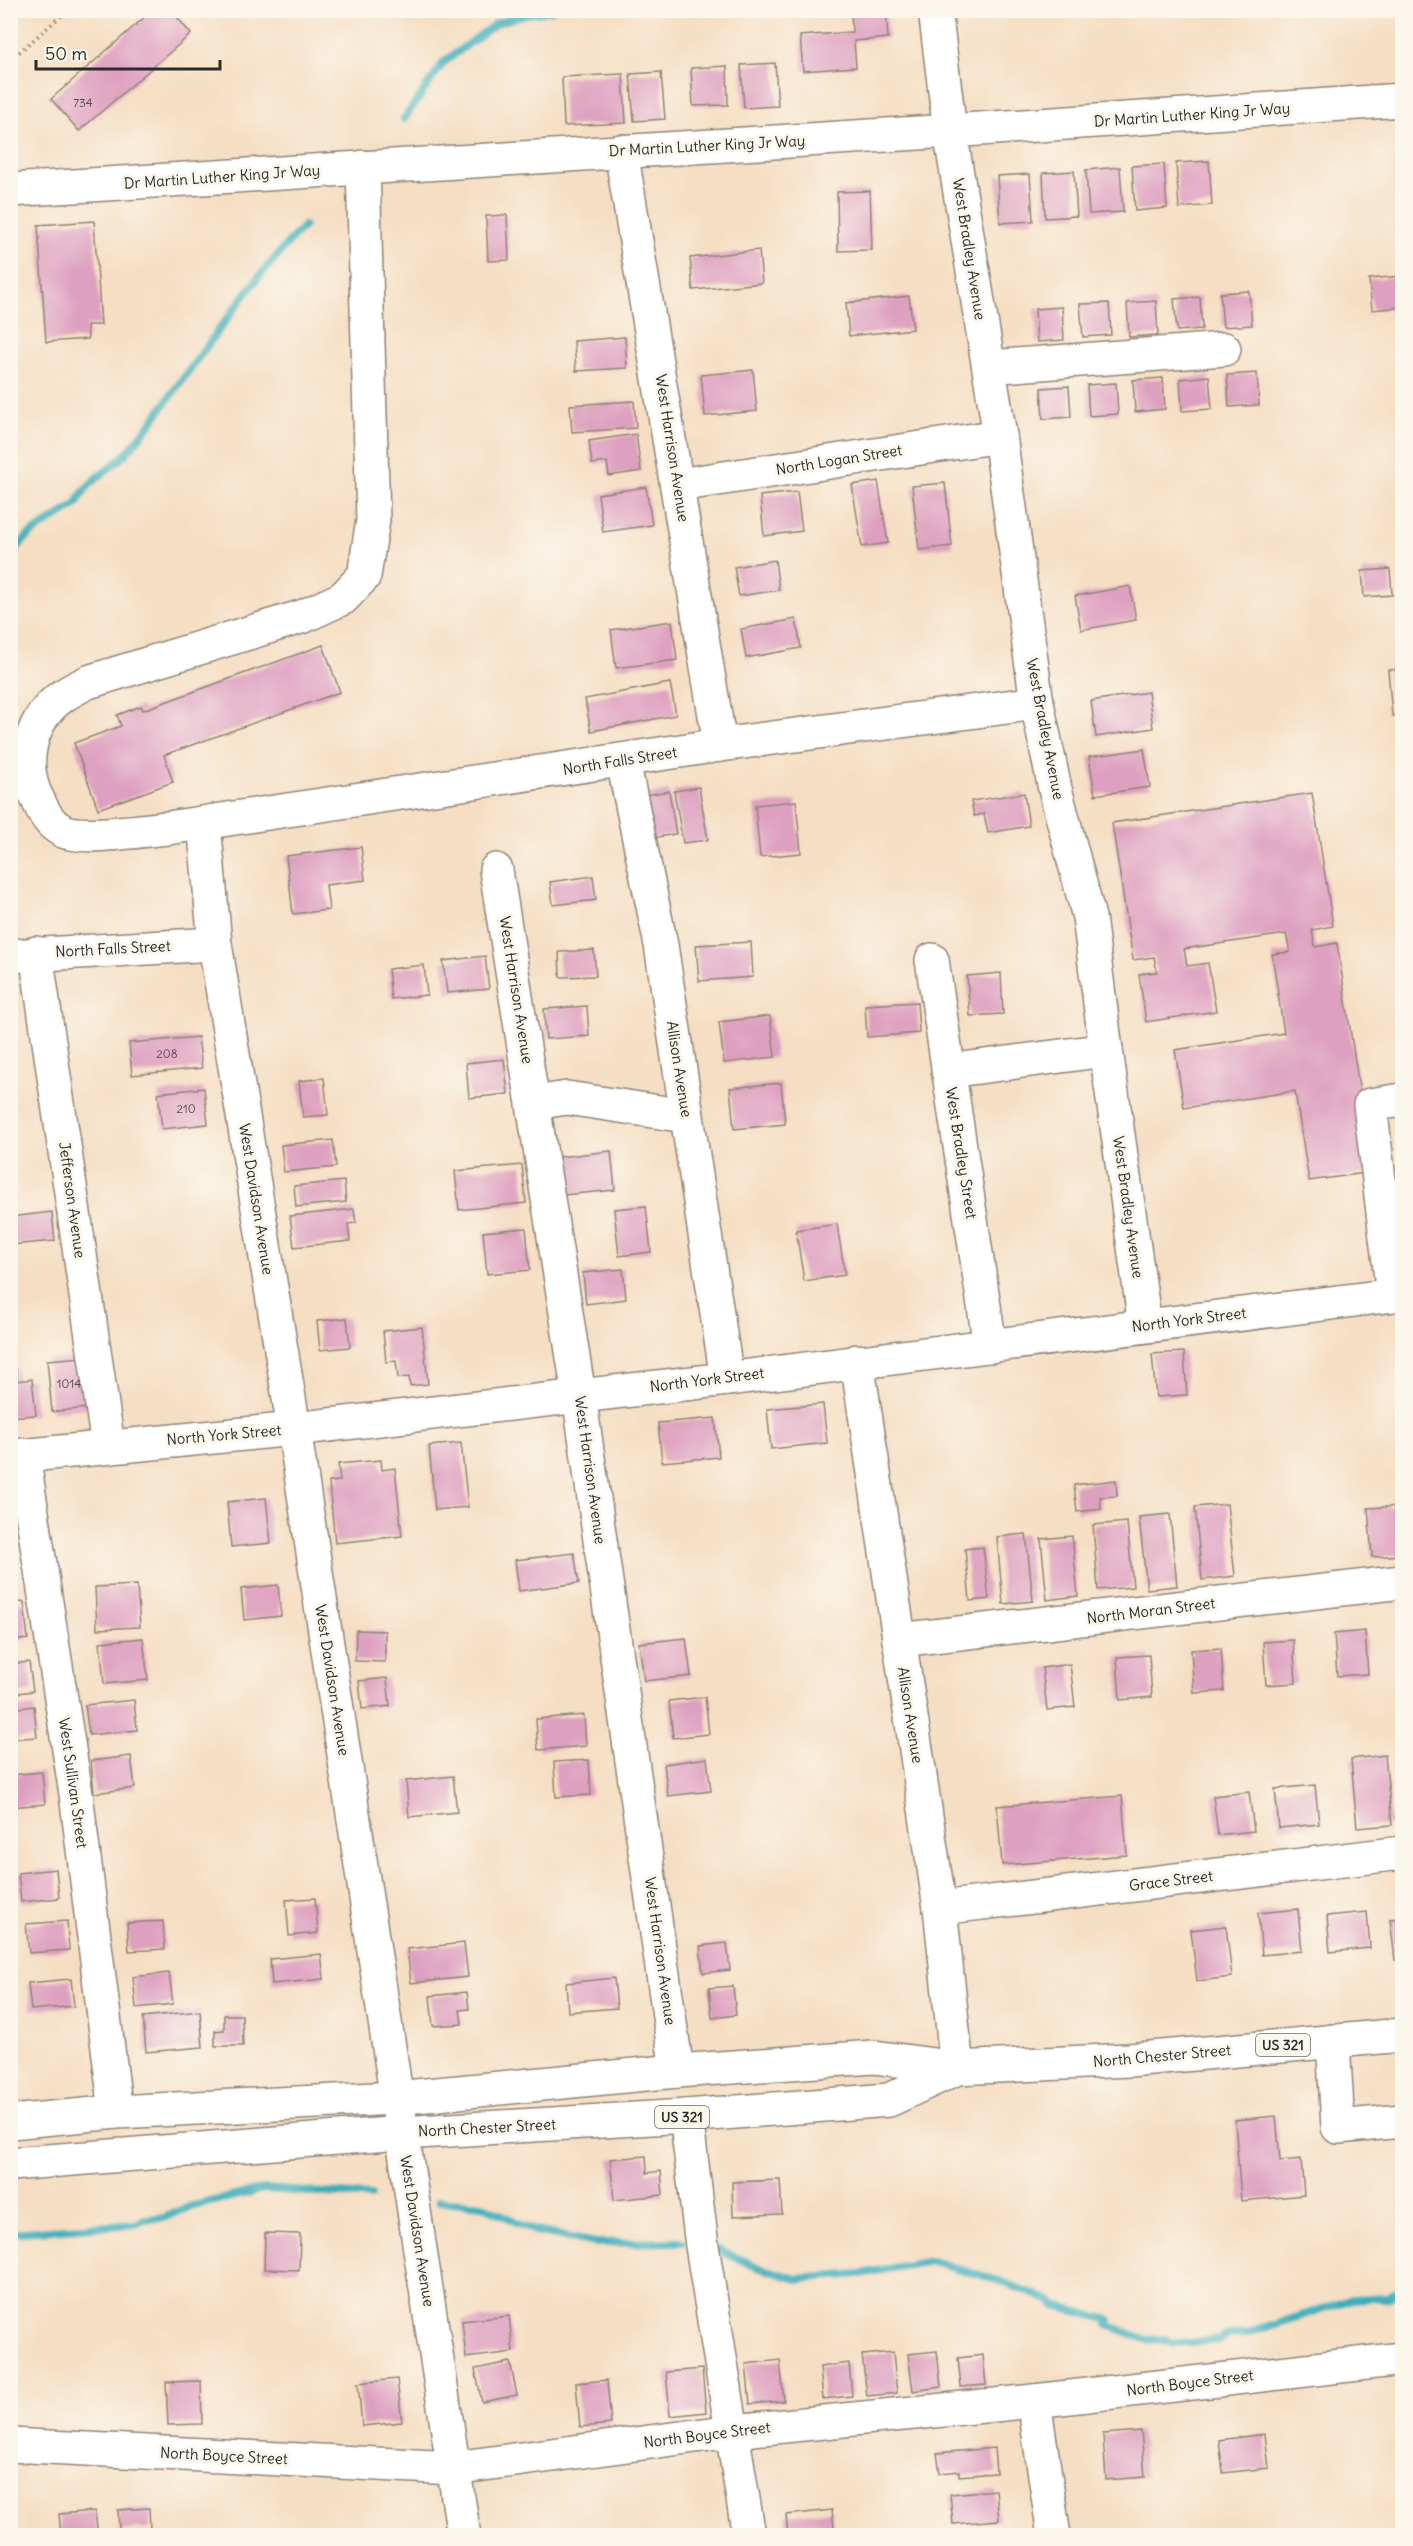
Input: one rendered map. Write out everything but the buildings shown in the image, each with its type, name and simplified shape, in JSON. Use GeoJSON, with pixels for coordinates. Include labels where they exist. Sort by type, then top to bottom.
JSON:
{"type":"FeatureCollection","features":[{"type":"Feature","properties":{"kind":"street","name":"West Bradley Avenue"},"geometry":{"type":"LineString","coordinates":[[935,10],[950,132],[1000,436],[1037,703],[1054,789],[1089,918],[1145,1325]]}},
{"type":"Feature","properties":{"kind":"street","name":"Dr Martin Luther King Jr Way"},"geometry":{"type":"LineString","coordinates":[[10,190],[950,132],[1402,100]]}},
{"type":"Feature","properties":{"kind":"street","name":"West Harrison Avenue"},"geometry":{"type":"LineString","coordinates":[[621,151],[720,745]]}},
{"type":"Feature","properties":{"kind":"street","name":"North Falls Street"},"geometry":{"type":"LineString","coordinates":[[363,168],[373,520],[364,576],[343,598],[304,616],[88,682],[63,695],[49,708],[33,732],[27,757],[32,789],[48,821],[65,832],[85,835],[204,823],[720,745],[1037,703]]}},
{"type":"Feature","properties":{"kind":"street"},"geometry":{"type":"LineString","coordinates":[[988,367],[1224,349]]}},
{"type":"Feature","properties":{"kind":"street","name":"North Logan Street"},"geometry":{"type":"LineString","coordinates":[[678,484],[1000,436]]}},
{"type":"Feature","properties":{"kind":"street","name":"Allison Avenue"},"geometry":{"type":"LineString","coordinates":[[623,761],[661,945],[727,1379]]}},
{"type":"Feature","properties":{"kind":"street","name":"West Davidson Avenue"},"geometry":{"type":"LineString","coordinates":[[204,823],[215,944],[294,1429],[395,2098],[464,2535]]}},
{"type":"Feature","properties":{"kind":"street","name":"West Harrison Avenue"},"geometry":{"type":"LineString","coordinates":[[496,870],[579,1395],[678,2071]]}},
{"type":"Feature","properties":{"kind":"street","name":"North Falls Street"},"geometry":{"type":"LineString","coordinates":[[23,955],[215,944]]}},
{"type":"Feature","properties":{"kind":"street","name":"Jefferson Avenue"},"geometry":{"type":"LineString","coordinates":[[23,955],[108,1446]]}},
{"type":"Feature","properties":{"kind":"street","name":"West Bradley Street"},"geometry":{"type":"LineString","coordinates":[[932,960],[990,1346]]}},
{"type":"Feature","properties":{"kind":"street"},"geometry":{"type":"LineString","coordinates":[[948,1071],[1106,1050]]}},
{"type":"Feature","properties":{"kind":"street"},"geometry":{"type":"LineString","coordinates":[[534,1104],[567,1098],[686,1116]]}},
{"type":"Feature","properties":{"kind":"street"},"geometry":{"type":"LineString","coordinates":[[1398,1295],[1370,1105],[1402,1100]]}},
{"type":"Feature","properties":{"kind":"street","name":"North York Street"},"geometry":{"type":"LineString","coordinates":[[17,1456],[294,1429],[727,1379],[1398,1295]]}},
{"type":"Feature","properties":{"kind":"street","name":"Allison Avenue"},"geometry":{"type":"LineString","coordinates":[[857,1361],[940,1908],[957,2068]]}},
{"type":"Feature","properties":{"kind":"street","name":"West Sullivan Street"},"geometry":{"type":"LineString","coordinates":[[17,1456],[76,1794],[117,2112]]}},
{"type":"Feature","properties":{"kind":"street","name":"North Moran Street"},"geometry":{"type":"LineString","coordinates":[[898,1640],[1402,1582]]}},
{"type":"Feature","properties":{"kind":"street","name":"Grace Street"},"geometry":{"type":"LineString","coordinates":[[940,1908],[1402,1853]]}},
{"type":"Feature","properties":{"kind":"street","name":"North Chester Street"},"geometry":{"type":"LineString","coordinates":[[10,2122],[117,2112],[395,2098],[678,2071],[874,2056],[957,2068],[1129,2060],[1402,2035]]}},
{"type":"Feature","properties":{"kind":"street"},"geometry":{"type":"LineString","coordinates":[[1333,2041],[1338,2127],[1402,2121]]}},
{"type":"Feature","properties":{"kind":"street","name":"North Chester Street"},"geometry":{"type":"LineString","coordinates":[[10,2164],[401,2133],[686,2116],[889,2100],[957,2068]]}},
{"type":"Feature","properties":{"kind":"street"},"geometry":{"type":"LineString","coordinates":[[686,2116],[702,2246],[749,2535]]}},
{"type":"Feature","properties":{"kind":"street","name":"North Boyce Street"},"geometry":{"type":"LineString","coordinates":[[10,2445],[454,2468],[733,2431],[1034,2401],[1402,2359]]}},
{"type":"Feature","properties":{"kind":"street"},"geometry":{"type":"LineString","coordinates":[[1034,2401],[1054,2535]]}},
{"type":"Feature","properties":{"kind":"path"},"geometry":{"type":"LineString","coordinates":[[10,60],[68,10]]}},
{"type":"Feature","properties":{"kind":"waterway"},"geometry":{"type":"LineString","coordinates":[[404,119],[444,62],[497,23],[523,15],[552,10]]}},
{"type":"Feature","properties":{"kind":"waterway"},"geometry":{"type":"LineString","coordinates":[[10,555],[30,534],[77,504],[92,482],[135,444],[241,300],[304,226]]}},
{"type":"Feature","properties":{"kind":"waterway"},"geometry":{"type":"LineString","coordinates":[[10,2233],[136,2224],[145,2219],[163,2218],[189,2207],[264,2189],[371,2196]]}},
{"type":"Feature","properties":{"kind":"waterway"},"geometry":{"type":"LineString","coordinates":[[439,2201],[482,2205],[535,2231],[596,2243],[682,2242]]}},
{"type":"Feature","properties":{"kind":"waterway"},"geometry":{"type":"LineString","coordinates":[[714,2248],[760,2268],[797,2279],[860,2274],[931,2261],[997,2280],[1051,2301],[1055,2306],[1110,2320],[1108,2325],[1147,2340],[1165,2339],[1175,2343],[1220,2340],[1228,2335],[1246,2334],[1352,2299],[1388,2297],[1396,2292],[1402,2292]]}}]}
